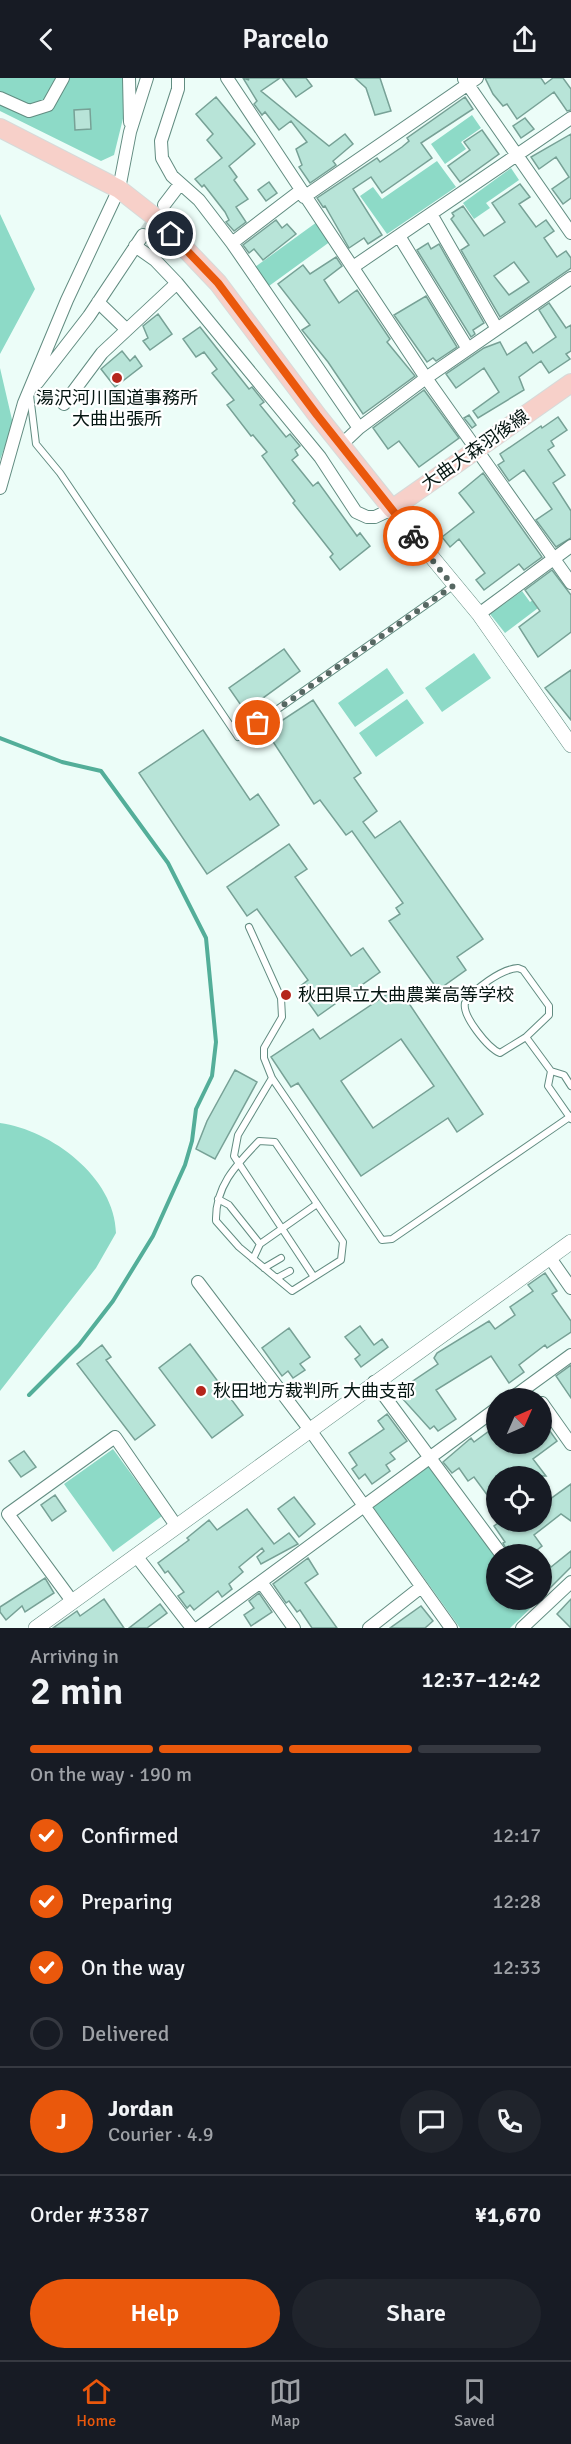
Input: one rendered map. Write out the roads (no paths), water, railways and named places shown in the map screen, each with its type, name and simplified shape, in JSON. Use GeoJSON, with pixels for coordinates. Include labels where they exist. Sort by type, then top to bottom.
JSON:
{"type":"FeatureCollection","features":[{"type":"Feature","properties":{"kind":"main road"},"geometry":{"type":"LineString","coordinates":[[0,128],[118,189],[156,218],[218,283],[340,445],[392,509]]}},
{"type":"Feature","properties":{"kind":"main road","name":"大曲大森羽後線"},"geometry":{"type":"LineString","coordinates":[[392,509],[571,383]]}},
{"type":"Feature","properties":{"kind":"street"},"geometry":{"type":"LineString","coordinates":[[0,98],[29,111],[48,105],[63,78]]}},
{"type":"Feature","properties":{"kind":"street"},"geometry":{"type":"LineString","coordinates":[[129,78],[130,132]]}},
{"type":"Feature","properties":{"kind":"street"},"geometry":{"type":"LineString","coordinates":[[0,488],[30,391],[67,300],[118,189],[130,132],[147,78]]}},
{"type":"Feature","properties":{"kind":"street"},"geometry":{"type":"LineString","coordinates":[[178,78],[178,89],[161,141],[162,158],[180,184],[198,200],[232,243],[359,428]]}},
{"type":"Feature","properties":{"kind":"street"},"geometry":{"type":"LineString","coordinates":[[227,78],[426,378],[571,583]]}},
{"type":"Feature","properties":{"kind":"street"},"geometry":{"type":"LineString","coordinates":[[232,243],[469,80],[517,156],[571,233]]}},
{"type":"Feature","properties":{"kind":"street"},"geometry":{"type":"LineString","coordinates":[[353,267],[571,118]]}},
{"type":"Feature","properties":{"kind":"street"},"geometry":{"type":"LineString","coordinates":[[164,205],[180,184]]}},
{"type":"Feature","properties":{"kind":"street"},"geometry":{"type":"LineString","coordinates":[[431,214],[497,329]]}},
{"type":"Feature","properties":{"kind":"street"},"geometry":{"type":"LineString","coordinates":[[30,391],[98,302],[143,235]]}},
{"type":"Feature","properties":{"kind":"street"},"geometry":{"type":"LineString","coordinates":[[399,236],[468,349]]}},
{"type":"Feature","properties":{"kind":"street"},"geometry":{"type":"LineString","coordinates":[[135,246],[155,260],[177,283],[320,457],[356,512],[367,517],[375,517],[392,509],[453,586],[479,614],[571,745]]}},
{"type":"Feature","properties":{"kind":"street"},"geometry":{"type":"LineString","coordinates":[[340,445],[426,378],[571,278]]}},
{"type":"Feature","properties":{"kind":"street"},"geometry":{"type":"LineString","coordinates":[[64,404],[102,353],[177,283]]}},
{"type":"Feature","properties":{"kind":"street"},"geometry":{"type":"LineString","coordinates":[[98,302],[126,329]]}},
{"type":"Feature","properties":{"kind":"street"},"geometry":{"type":"LineString","coordinates":[[479,614],[571,546]]}},
{"type":"Feature","properties":{"kind":"street"},"geometry":{"type":"LineString","coordinates":[[36,1628],[571,1242]]}},
{"type":"Feature","properties":{"kind":"street"},"geometry":{"type":"LineString","coordinates":[[550,1258],[571,1288]]}},
{"type":"Feature","properties":{"kind":"street"},"geometry":{"type":"LineString","coordinates":[[198,1282],[310,1430],[420,1588],[451,1628]]}},
{"type":"Feature","properties":{"kind":"street"},"geometry":{"type":"LineString","coordinates":[[525,1388],[571,1355]]}},
{"type":"Feature","properties":{"kind":"street"},"geometry":{"type":"LineString","coordinates":[[374,1382],[494,1544]]}},
{"type":"Feature","properties":{"kind":"street"},"geometry":{"type":"LineString","coordinates":[[198,1628],[486,1417]]}},
{"type":"Feature","properties":{"kind":"street"},"geometry":{"type":"LineString","coordinates":[[552,1417],[571,1444]]}},
{"type":"Feature","properties":{"kind":"street"},"geometry":{"type":"LineString","coordinates":[[72,1601],[8,1514],[114,1437],[177,1527]]}},
{"type":"Feature","properties":{"kind":"street"},"geometry":{"type":"LineString","coordinates":[[137,1557],[192,1628]]}},
{"type":"Feature","properties":{"kind":"street"},"geometry":{"type":"LineString","coordinates":[[261,1582],[294,1628]]}},
{"type":"Feature","properties":{"kind":"street"},"geometry":{"type":"LineString","coordinates":[[552,1595],[571,1582]]}},
{"type":"Feature","properties":{"kind":"street"},"geometry":{"type":"LineString","coordinates":[[369,1628],[420,1588]]}},
{"type":"Feature","properties":{"kind":"street"},"geometry":{"type":"LineString","coordinates":[[522,1628],[534,1610]]}},
{"type":"Feature","properties":{"kind":"lane"},"geometry":{"type":"LineString","coordinates":[[30,391],[36,444],[60,473],[238,736],[453,586]]}},
{"type":"Feature","properties":{"kind":"lane"},"geometry":{"type":"LineString","coordinates":[[249,927],[281,998],[282,1017],[264,1048],[264,1058],[272,1078],[375,1233],[387,1241],[570,1118],[548,1086],[551,1071]]}},
{"type":"Feature","properties":{"kind":"lane"},"geometry":{"type":"LineString","coordinates":[[508,970],[523,970],[550,1010],[548,1019],[526,1036],[507,1051],[495,1051],[486,1043],[465,1012],[465,1003],[472,993],[508,970]]}},
{"type":"Feature","properties":{"kind":"lane"},"geometry":{"type":"LineString","coordinates":[[526,1036],[551,1071],[564,1075],[571,1086]]}},
{"type":"Feature","properties":{"kind":"lane"},"geometry":{"type":"LineString","coordinates":[[272,1078],[238,1135],[234,1150],[237,1164],[315,1277]]}},
{"type":"Feature","properties":{"kind":"lane"},"geometry":{"type":"LineString","coordinates":[[259,1141],[275,1142],[343,1242],[341,1260],[292,1291],[253,1259],[216,1221],[218,1199],[237,1164],[259,1141]]}},
{"type":"Feature","properties":{"kind":"lane"},"geometry":{"type":"LineString","coordinates":[[218,1199],[229,1205],[260,1244]]}},
{"type":"Feature","properties":{"kind":"lane"},"geometry":{"type":"LineString","coordinates":[[253,1259],[260,1244],[317,1204]]}},
{"type":"Feature","properties":{"kind":"lane"},"geometry":{"type":"LineString","coordinates":[[264,1268],[281,1258]]}},
{"type":"Feature","properties":{"kind":"lane"},"geometry":{"type":"LineString","coordinates":[[277,1278],[290,1271]]}},
{"type":"Feature","properties":{"kind":"waterway"},"geometry":{"type":"LineString","coordinates":[[0,738],[62,762],[101,771],[168,863],[206,938],[216,1042],[212,1076],[196,1109],[192,1141],[185,1165],[153,1236],[113,1301],[79,1345],[29,1395]]}},
{"type":"Feature","properties":{"kind":"tunnel"},"geometry":{"type":"LineString","coordinates":[[143,235],[160,211]]}},
{"type":"Feature","properties":{"kind":"place","name":"湯沢河川国道事務所 大曲出張所"},"geometry":{"type":"Point","coordinates":[117,378]}},
{"type":"Feature","properties":{"kind":"place","name":"秋田県立大曲農業高等学校"},"geometry":{"type":"Point","coordinates":[286,995]}},
{"type":"Feature","properties":{"kind":"place","name":"秋田地方裁判所 大曲支部"},"geometry":{"type":"Point","coordinates":[201,1391]}}]}
